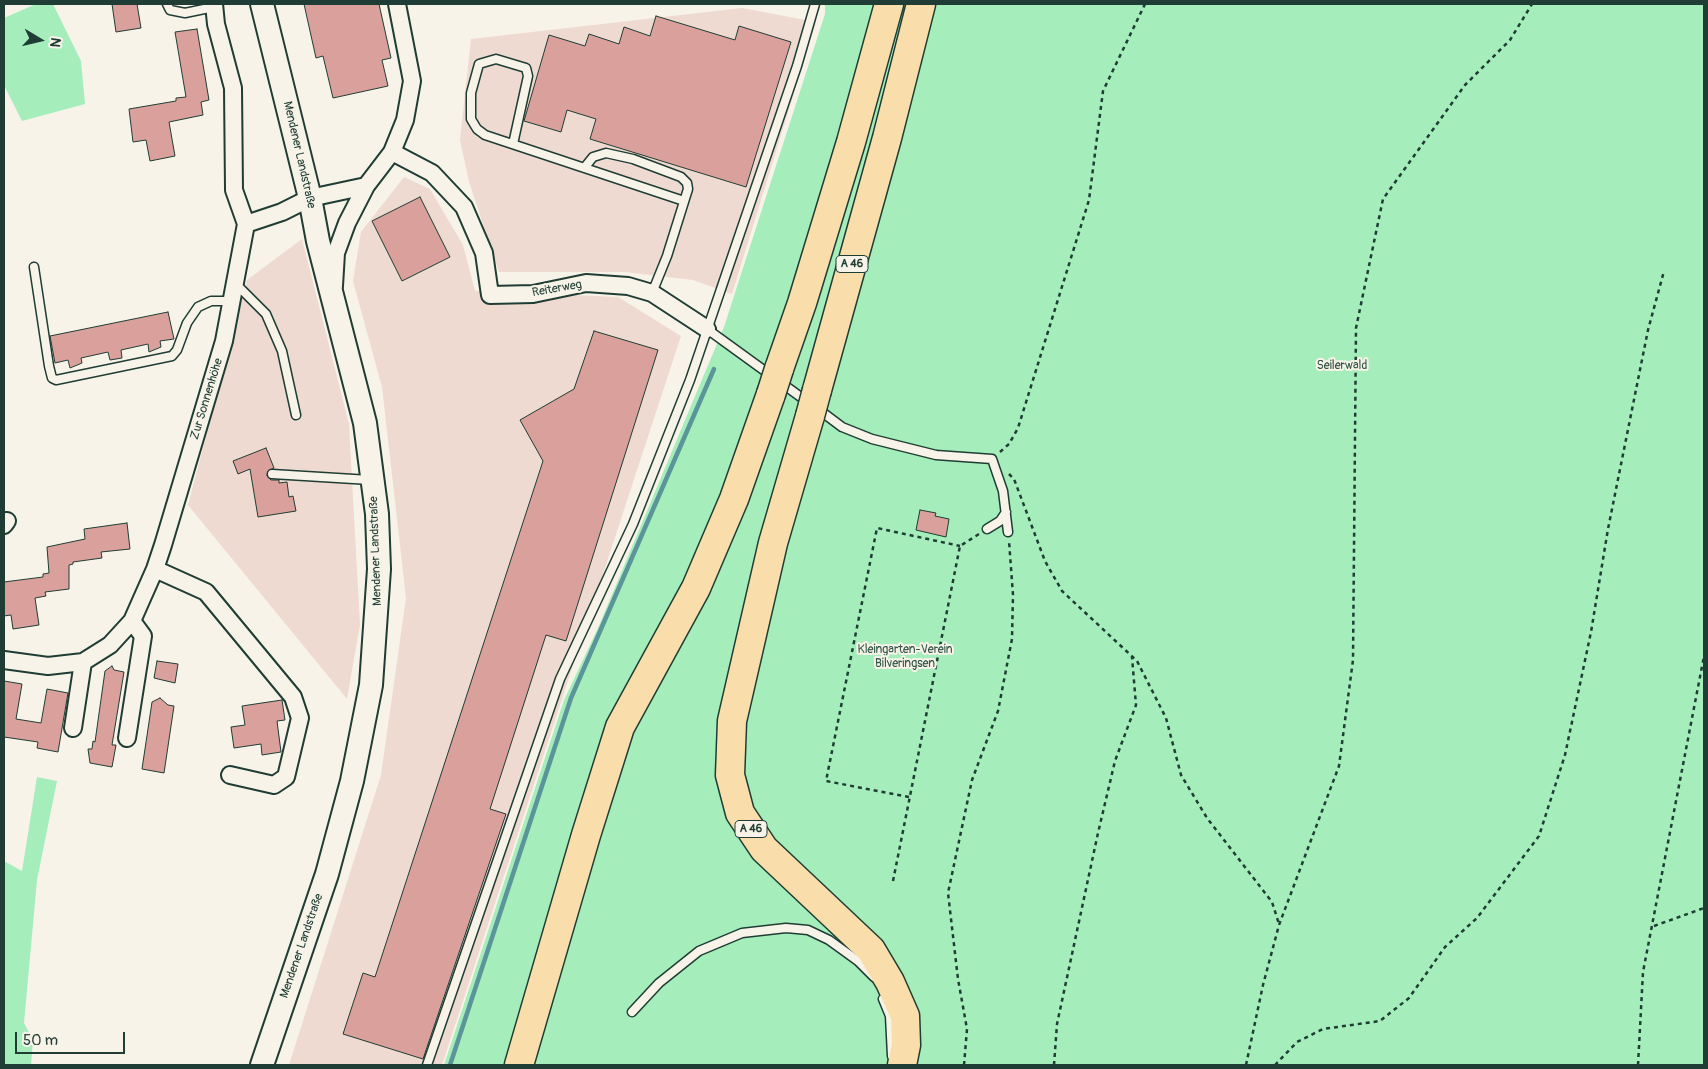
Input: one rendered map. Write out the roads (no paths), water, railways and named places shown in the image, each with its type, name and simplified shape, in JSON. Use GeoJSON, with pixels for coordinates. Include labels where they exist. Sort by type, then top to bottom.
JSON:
{"type":"FeatureCollection","features":[{"type":"Feature","properties":{"kind":"highway","name":"A 46"},"geometry":{"type":"LineString","coordinates":[[519,1065],[586,835],[620,727],[696,588],[734,499],[771,394],[802,302],[851,142],[889,4]]}},
{"type":"Feature","properties":{"kind":"highway","name":"A 46"},"geometry":{"type":"LineString","coordinates":[[902,1065],[906,1045],[905,1016],[890,982],[871,950],[764,849],[740,813],[730,775],[732,721],[773,543],[887,138],[921,4]]}},
{"type":"Feature","properties":{"kind":"main road","name":"Mendener Landstraße"},"geometry":{"type":"LineString","coordinates":[[262,4],[310,198],[333,301],[365,423],[377,514],[379,570],[371,685],[352,781],[326,874],[262,1065]]}},
{"type":"Feature","properties":{"kind":"street"},"geometry":{"type":"LineString","coordinates":[[333,301],[336,253],[347,223],[366,186],[392,152],[405,120],[412,81],[397,4]]}},
{"type":"Feature","properties":{"kind":"street"},"geometry":{"type":"LineString","coordinates":[[214,5],[233,88],[234,190],[246,224],[282,212],[310,198],[366,186]]}},
{"type":"Feature","properties":{"kind":"street","name":"Reiterweg"},"geometry":{"type":"LineString","coordinates":[[392,152],[432,173],[464,207],[484,253],[490,294],[534,294],[586,283],[628,286],[652,293],[707,329]]}},
{"type":"Feature","properties":{"kind":"street","name":"Zur Sonnenhöhe"},"geometry":{"type":"LineString","coordinates":[[4,660],[48,666],[83,662],[110,645],[132,621],[155,570],[224,341],[246,224]]}},
{"type":"Feature","properties":{"kind":"street"},"geometry":{"type":"LineString","coordinates":[[155,570],[206,592],[293,697],[300,718],[286,777],[274,785],[230,775]]}},
{"type":"Feature","properties":{"kind":"street"},"geometry":{"type":"LineString","coordinates":[[127,738],[143,636],[132,621]]}},
{"type":"Feature","properties":{"kind":"street"},"geometry":{"type":"LineString","coordinates":[[73,728],[83,662]]}},
{"type":"Feature","properties":{"kind":"lane"},"geometry":{"type":"LineString","coordinates":[[167,4],[170,10],[185,13],[214,5]]}},
{"type":"Feature","properties":{"kind":"lane"},"geometry":{"type":"LineString","coordinates":[[427,1065],[560,679],[633,524],[690,380],[797,66],[815,4]]}},
{"type":"Feature","properties":{"kind":"lane"},"geometry":{"type":"LineString","coordinates":[[514,144],[528,76],[526,68],[496,59],[479,64],[471,94],[471,119],[477,129],[485,135],[684,201]]}},
{"type":"Feature","properties":{"kind":"lane"},"geometry":{"type":"LineString","coordinates":[[585,167],[593,157],[606,153],[633,159],[681,177],[687,183],[684,201],[667,256],[652,293]]}},
{"type":"Feature","properties":{"kind":"lane"},"geometry":{"type":"LineString","coordinates":[[34,267],[49,366],[52,378],[56,380],[172,356],[177,350],[187,323],[198,307],[211,302],[230,302]]}},
{"type":"Feature","properties":{"kind":"lane"},"geometry":{"type":"LineString","coordinates":[[234,281],[266,314],[282,352],[296,415]]}},
{"type":"Feature","properties":{"kind":"lane"},"geometry":{"type":"LineString","coordinates":[[707,329],[842,427],[872,439],[936,455],[992,459],[1003,491],[1008,532]]}},
{"type":"Feature","properties":{"kind":"lane"},"geometry":{"type":"LineString","coordinates":[[272,474],[372,480]]}},
{"type":"Feature","properties":{"kind":"lane"},"geometry":{"type":"LineString","coordinates":[[987,529],[1000,521],[1006,512]]}},
{"type":"Feature","properties":{"kind":"lane"},"geometry":{"type":"LineString","coordinates":[[632,1012],[659,983],[699,952],[742,933],[786,928],[808,930],[829,940],[858,961],[874,977],[890,1016],[892,1057],[889,1065]]}},
{"type":"Feature","properties":{"kind":"waterway"},"geometry":{"type":"LineString","coordinates":[[450,1065],[571,698],[714,369]]}},
{"type":"Feature","properties":{"kind":"park label","name":"Seilerwald"},"geometry":{"type":"Point","coordinates":[1342,366]}},
{"type":"Feature","properties":{"kind":"park label","name":"Kleingarten-Verein Bilveringsen"},"geometry":{"type":"Point","coordinates":[905,657]}}]}
